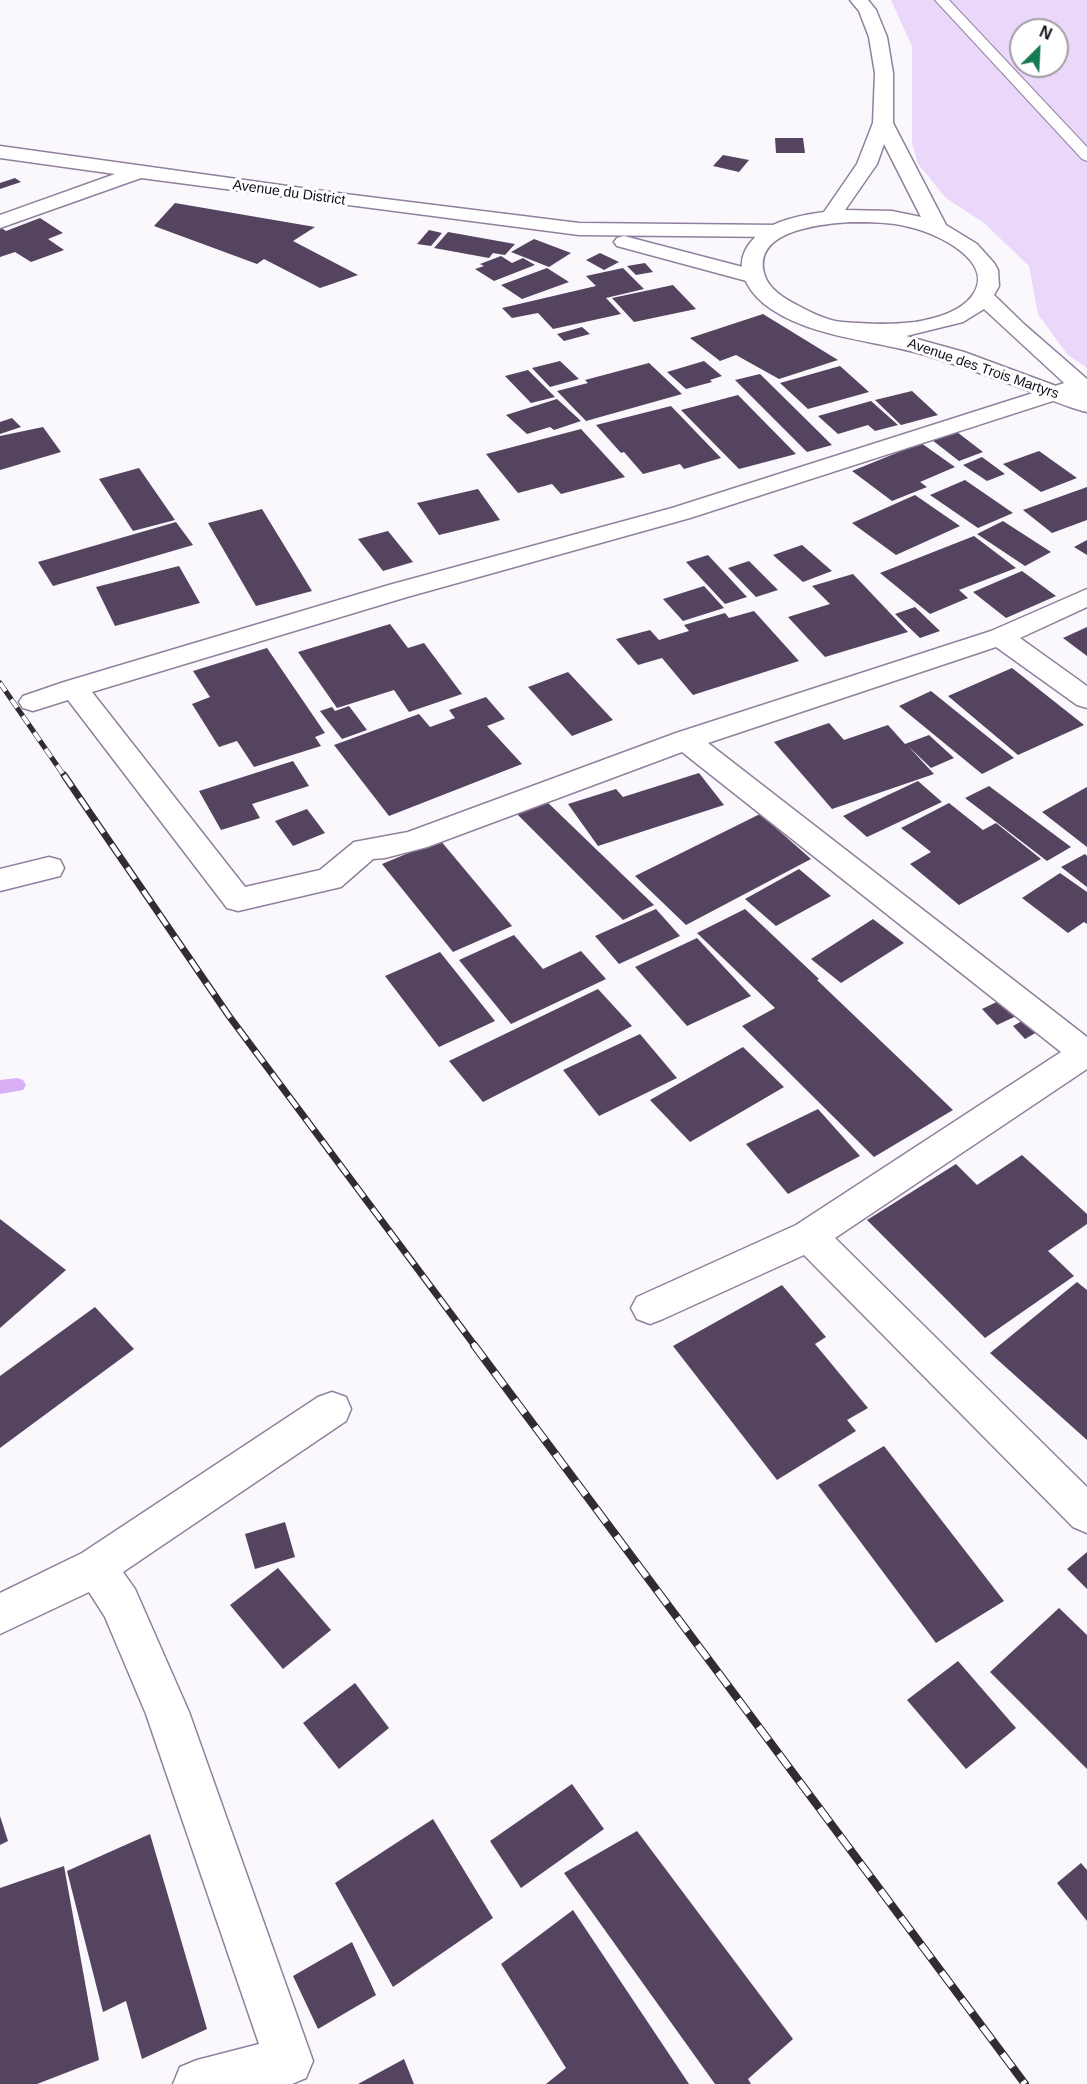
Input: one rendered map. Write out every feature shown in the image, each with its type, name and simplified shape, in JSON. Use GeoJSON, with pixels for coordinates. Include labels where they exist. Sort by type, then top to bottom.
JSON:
{"type":"FeatureCollection","features":[{"type":"Feature","properties":{"kind":"street"},"geometry":{"type":"LineString","coordinates":[[831,216],[867,164],[883,123],[884,73],[878,37],[867,10],[859,0]]}},
{"type":"Feature","properties":{"kind":"street"},"geometry":{"type":"LineString","coordinates":[[883,123],[939,230]]}},
{"type":"Feature","properties":{"kind":"street","name":"Avenue du District"},"geometry":{"type":"LineString","coordinates":[[0,152],[138,173],[579,229],[778,231]]}},
{"type":"Feature","properties":{"kind":"street"},"geometry":{"type":"LineString","coordinates":[[0,222],[138,173]]}},
{"type":"Feature","properties":{"kind":"street"},"geometry":{"type":"LineString","coordinates":[[867,215],[905,220],[939,230],[960,241],[977,254],[987,268],[989,283],[984,297],[963,314],[930,326],[888,331],[844,328],[811,320],[784,308],[765,293],[754,277],[752,264],[755,252],[764,241],[778,231],[802,222],[831,216],[867,215]]}},
{"type":"Feature","properties":{"kind":"street","name":"Avenue du District"},"geometry":{"type":"LineString","coordinates":[[579,229],[754,277]]}},
{"type":"Feature","properties":{"kind":"street","name":"Avenue des Trois Martyrs"},"geometry":{"type":"LineString","coordinates":[[984,297],[1085,394]]}},
{"type":"Feature","properties":{"kind":"street","name":"Avenue des Trois Martyrs"},"geometry":{"type":"LineString","coordinates":[[844,328],[913,344],[1054,393]]}},
{"type":"Feature","properties":{"kind":"street"},"geometry":{"type":"LineString","coordinates":[[33,702],[398,591],[681,513],[956,427],[1054,393],[1085,394]]}},
{"type":"Feature","properties":{"kind":"street"},"geometry":{"type":"LineString","coordinates":[[74,688],[237,900],[330,879],[365,849],[385,848],[416,840],[686,740],[1000,637],[1087,597]]}},
{"type":"Feature","properties":{"kind":"street"},"geometry":{"type":"LineString","coordinates":[[1000,637],[1087,699]]}},
{"type":"Feature","properties":{"kind":"street"},"geometry":{"type":"LineString","coordinates":[[650,1308],[809,1236],[1086,1053],[686,740]]}},
{"type":"Feature","properties":{"kind":"street"},"geometry":{"type":"LineString","coordinates":[[0,880],[49,867]]}},
{"type":"Feature","properties":{"kind":"street"},"geometry":{"type":"LineString","coordinates":[[809,1236],[1087,1514]]}},
{"type":"Feature","properties":{"kind":"street"},"geometry":{"type":"LineString","coordinates":[[0,1614],[96,1567],[332,1409]]}},
{"type":"Feature","properties":{"kind":"street"},"geometry":{"type":"LineString","coordinates":[[96,1567],[120,1603],[167,1712],[289,2061],[197,2084]]}},
{"type":"Feature","properties":{"kind":"lane"},"geometry":{"type":"LineString","coordinates":[[942,0],[1087,156]]}},
{"type":"Feature","properties":{"kind":"shaded area"},"geometry":{"type":"Polygon","coordinates":[[[891,0],[1087,0],[1087,368],[1067,354],[1038,314],[1029,266],[984,223],[946,198],[918,164],[912,143],[912,46],[891,0]]]}},
{"type":"Feature","properties":{"kind":"building"},"geometry":{"type":"Polygon","coordinates":[[[775,138],[803,138],[805,153],[776,153],[775,138]]]}},
{"type":"Feature","properties":{"kind":"building"},"geometry":{"type":"Polygon","coordinates":[[[723,155],[749,160],[739,172],[713,166],[723,155]]]}},
{"type":"Feature","properties":{"kind":"building"},"geometry":{"type":"Polygon","coordinates":[[[15,178],[21,182],[0,189],[0,183],[15,178]]]}},
{"type":"Feature","properties":{"kind":"building"},"geometry":{"type":"Polygon","coordinates":[[[175,203],[315,227],[293,241],[358,275],[320,288],[264,259],[257,264],[154,226],[175,203]]]}},
{"type":"Feature","properties":{"kind":"building"},"geometry":{"type":"Polygon","coordinates":[[[40,218],[63,233],[48,239],[64,250],[31,262],[15,252],[0,257],[0,227],[6,231],[40,218]]]}},
{"type":"Feature","properties":{"kind":"building"},"geometry":{"type":"Polygon","coordinates":[[[429,230],[442,233],[431,246],[417,244],[429,230]]]}},
{"type":"Feature","properties":{"kind":"building"},"geometry":{"type":"Polygon","coordinates":[[[448,232],[515,244],[505,255],[493,253],[489,258],[434,248],[448,232]]]}},
{"type":"Feature","properties":{"kind":"building"},"geometry":{"type":"Polygon","coordinates":[[[534,239],[571,253],[549,267],[511,252],[534,239]]]}},
{"type":"Feature","properties":{"kind":"building"},"geometry":{"type":"Polygon","coordinates":[[[600,253],[619,262],[604,270],[586,260],[600,253]]]}},
{"type":"Feature","properties":{"kind":"building"},"geometry":{"type":"Polygon","coordinates":[[[501,256],[512,263],[523,258],[535,265],[494,281],[475,269],[484,266],[480,264],[501,256]]]}},
{"type":"Feature","properties":{"kind":"building"},"geometry":{"type":"Polygon","coordinates":[[[645,263],[653,272],[636,275],[627,266],[645,263]]]}},
{"type":"Feature","properties":{"kind":"building"},"geometry":{"type":"Polygon","coordinates":[[[547,268],[569,282],[522,299],[501,285],[547,268]]]}},
{"type":"Feature","properties":{"kind":"building"},"geometry":{"type":"Polygon","coordinates":[[[623,268],[644,289],[606,298],[621,314],[553,329],[538,313],[512,318],[502,308],[596,286],[586,276],[623,268]]]}},
{"type":"Feature","properties":{"kind":"building"},"geometry":{"type":"Polygon","coordinates":[[[673,285],[696,309],[634,322],[612,298],[673,285]]]}},
{"type":"Feature","properties":{"kind":"building"},"geometry":{"type":"Polygon","coordinates":[[[763,314],[838,360],[779,379],[736,355],[720,361],[690,338],[763,314]]]}},
{"type":"Feature","properties":{"kind":"building"},"geometry":{"type":"Polygon","coordinates":[[[582,327],[590,334],[564,341],[557,334],[582,327]]]}},
{"type":"Feature","properties":{"kind":"building"},"geometry":{"type":"Polygon","coordinates":[[[560,361],[579,379],[550,387],[532,368],[560,361]]]}},
{"type":"Feature","properties":{"kind":"building"},"geometry":{"type":"Polygon","coordinates":[[[704,361],[722,376],[710,380],[712,382],[686,389],[667,372],[704,361]]]}},
{"type":"Feature","properties":{"kind":"building"},"geometry":{"type":"Polygon","coordinates":[[[649,363],[682,394],[586,421],[557,391],[588,383],[585,380],[649,363]]]}},
{"type":"Feature","properties":{"kind":"building"},"geometry":{"type":"Polygon","coordinates":[[[840,366],[869,392],[808,409],[780,383],[840,366]]]}},
{"type":"Feature","properties":{"kind":"building"},"geometry":{"type":"Polygon","coordinates":[[[528,370],[555,397],[531,403],[505,376],[528,370]]]}},
{"type":"Feature","properties":{"kind":"building"},"geometry":{"type":"Polygon","coordinates":[[[760,374],[832,445],[807,452],[735,380],[760,374]]]}},
{"type":"Feature","properties":{"kind":"building"},"geometry":{"type":"Polygon","coordinates":[[[912,391],[938,415],[901,425],[875,400],[912,391]]]}},
{"type":"Feature","properties":{"kind":"building"},"geometry":{"type":"Polygon","coordinates":[[[738,395],[796,454],[739,469],[681,410],[738,395]]]}},
{"type":"Feature","properties":{"kind":"building"},"geometry":{"type":"Polygon","coordinates":[[[557,399],[581,421],[554,430],[550,427],[527,434],[506,415],[557,399]]]}},
{"type":"Feature","properties":{"kind":"building"},"geometry":{"type":"Polygon","coordinates":[[[871,401],[898,425],[875,431],[868,425],[838,434],[818,416],[871,401]]]}},
{"type":"Feature","properties":{"kind":"building"},"geometry":{"type":"Polygon","coordinates":[[[671,406],[721,458],[684,469],[680,464],[643,474],[596,425],[671,406]]]}},
{"type":"Feature","properties":{"kind":"building"},"geometry":{"type":"Polygon","coordinates":[[[12,418],[21,427],[0,434],[0,422],[12,418]]]}},
{"type":"Feature","properties":{"kind":"building"},"geometry":{"type":"Polygon","coordinates":[[[43,427],[61,452],[0,470],[0,436],[43,427]]]}},
{"type":"Feature","properties":{"kind":"building"},"geometry":{"type":"Polygon","coordinates":[[[581,429],[625,477],[561,494],[552,484],[518,493],[486,454],[581,429]]]}},
{"type":"Feature","properties":{"kind":"building"},"geometry":{"type":"Polygon","coordinates":[[[957,432],[983,452],[959,461],[932,440],[957,432]]]}},
{"type":"Feature","properties":{"kind":"building"},"geometry":{"type":"Polygon","coordinates":[[[921,443],[955,467],[920,482],[927,487],[892,501],[852,471],[921,443]]]}},
{"type":"Feature","properties":{"kind":"building"},"geometry":{"type":"Polygon","coordinates":[[[1039,451],[1077,478],[1041,492],[1003,464],[1039,451]]]}},
{"type":"Feature","properties":{"kind":"building"},"geometry":{"type":"Polygon","coordinates":[[[982,457],[1005,474],[987,481],[963,465],[982,457]]]}},
{"type":"Feature","properties":{"kind":"building"},"geometry":{"type":"Polygon","coordinates":[[[139,468],[175,520],[133,531],[99,479],[139,468]]]}},
{"type":"Feature","properties":{"kind":"building"},"geometry":{"type":"Polygon","coordinates":[[[965,480],[1013,513],[978,528],[930,495],[965,480]]]}},
{"type":"Feature","properties":{"kind":"building"},"geometry":{"type":"Polygon","coordinates":[[[1087,487],[1087,520],[1052,533],[1023,510],[1087,487]]]}},
{"type":"Feature","properties":{"kind":"building"},"geometry":{"type":"Polygon","coordinates":[[[478,489],[500,520],[439,535],[417,503],[478,489]]]}},
{"type":"Feature","properties":{"kind":"building"},"geometry":{"type":"Polygon","coordinates":[[[915,495],[960,526],[896,555],[852,523],[915,495]]]}},
{"type":"Feature","properties":{"kind":"building"},"geometry":{"type":"Polygon","coordinates":[[[262,509],[312,591],[256,606],[208,523],[262,509]]]}},
{"type":"Feature","properties":{"kind":"building"},"geometry":{"type":"Polygon","coordinates":[[[1003,521],[1051,552],[1025,566],[977,534],[1003,521]]]}},
{"type":"Feature","properties":{"kind":"building"},"geometry":{"type":"Polygon","coordinates":[[[176,522],[193,545],[53,586],[38,562],[176,522]]]}},
{"type":"Feature","properties":{"kind":"building"},"geometry":{"type":"Polygon","coordinates":[[[388,531],[413,562],[383,571],[358,539],[388,531]]]}},
{"type":"Feature","properties":{"kind":"building"},"geometry":{"type":"Polygon","coordinates":[[[974,536],[1016,568],[959,590],[968,598],[930,614],[880,573],[974,536]]]}},
{"type":"Feature","properties":{"kind":"building"},"geometry":{"type":"Polygon","coordinates":[[[1087,540],[1087,555],[1074,547],[1087,540]]]}},
{"type":"Feature","properties":{"kind":"building"},"geometry":{"type":"Polygon","coordinates":[[[802,545],[832,571],[803,582],[773,555],[802,545]]]}},
{"type":"Feature","properties":{"kind":"building"},"geometry":{"type":"Polygon","coordinates":[[[708,555],[747,597],[725,604],[686,562],[708,555]]]}},
{"type":"Feature","properties":{"kind":"building"},"geometry":{"type":"Polygon","coordinates":[[[749,561],[778,590],[756,597],[728,568],[749,561]]]}},
{"type":"Feature","properties":{"kind":"building"},"geometry":{"type":"Polygon","coordinates":[[[179,566],[200,603],[115,626],[96,587],[179,566]]]}},
{"type":"Feature","properties":{"kind":"building"},"geometry":{"type":"Polygon","coordinates":[[[1022,571],[1056,596],[1006,618],[973,592],[1022,571]]]}},
{"type":"Feature","properties":{"kind":"building"},"geometry":{"type":"Polygon","coordinates":[[[853,574],[908,632],[825,657],[788,617],[830,604],[812,586],[853,574]]]}},
{"type":"Feature","properties":{"kind":"building"},"geometry":{"type":"Polygon","coordinates":[[[704,586],[724,608],[683,621],[663,599],[704,586]]]}},
{"type":"Feature","properties":{"kind":"building"},"geometry":{"type":"Polygon","coordinates":[[[915,607],[940,631],[920,638],[895,614],[915,607]]]}},
{"type":"Feature","properties":{"kind":"building"},"geometry":{"type":"Polygon","coordinates":[[[754,611],[799,661],[693,695],[662,658],[638,665],[616,639],[650,630],[659,640],[689,631],[684,625],[725,613],[729,618],[754,611]]]}},
{"type":"Feature","properties":{"kind":"building"},"geometry":{"type":"Polygon","coordinates":[[[390,624],[408,648],[424,643],[462,694],[409,712],[394,690],[337,708],[298,652],[390,624]]]}},
{"type":"Feature","properties":{"kind":"building"},"geometry":{"type":"Polygon","coordinates":[[[1087,627],[1087,656],[1063,638],[1087,627]]]}},
{"type":"Feature","properties":{"kind":"building"},"geometry":{"type":"Polygon","coordinates":[[[267,648],[325,733],[315,737],[321,746],[254,767],[237,741],[219,747],[192,704],[210,697],[193,671],[267,648]]]}},
{"type":"Feature","properties":{"kind":"building"},"geometry":{"type":"Polygon","coordinates":[[[1012,668],[1084,725],[1018,755],[948,696],[1012,668]]]}},
{"type":"Feature","properties":{"kind":"building"},"geometry":{"type":"Polygon","coordinates":[[[568,672],[613,720],[572,736],[528,687],[568,672]]]}},
{"type":"Feature","properties":{"kind":"building"},"geometry":{"type":"Polygon","coordinates":[[[931,691],[1014,758],[982,774],[899,706],[931,691]]]}},
{"type":"Feature","properties":{"kind":"building"},"geometry":{"type":"Polygon","coordinates":[[[486,697],[505,719],[487,726],[522,764],[389,816],[334,745],[419,714],[430,727],[455,718],[449,710],[486,697]]]}},
{"type":"Feature","properties":{"kind":"building"},"geometry":{"type":"Polygon","coordinates":[[[349,706],[367,730],[342,739],[320,711],[332,707],[335,711],[349,706]]]}},
{"type":"Feature","properties":{"kind":"building"},"geometry":{"type":"Polygon","coordinates":[[[829,723],[844,740],[888,725],[905,744],[929,735],[954,758],[931,768],[908,746],[934,774],[832,809],[774,742],[829,723]]]}},
{"type":"Feature","properties":{"kind":"building"},"geometry":{"type":"Polygon","coordinates":[[[293,761],[309,786],[252,804],[260,818],[221,830],[199,791],[293,761]]]}},
{"type":"Feature","properties":{"kind":"building"},"geometry":{"type":"Polygon","coordinates":[[[699,773],[724,805],[598,846],[568,804],[616,789],[623,797],[699,773]]]}},
{"type":"Feature","properties":{"kind":"building"},"geometry":{"type":"Polygon","coordinates":[[[918,781],[942,802],[867,837],[843,816],[918,781]]]}},
{"type":"Feature","properties":{"kind":"building"},"geometry":{"type":"Polygon","coordinates":[[[989,786],[1071,847],[1047,861],[965,798],[989,786]]]}},
{"type":"Feature","properties":{"kind":"building"},"geometry":{"type":"Polygon","coordinates":[[[1087,787],[1087,847],[1042,812],[1087,787]]]}},
{"type":"Feature","properties":{"kind":"building"},"geometry":{"type":"Polygon","coordinates":[[[543,798],[654,905],[623,920],[514,811],[543,798]]]}},
{"type":"Feature","properties":{"kind":"building"},"geometry":{"type":"Polygon","coordinates":[[[949,803],[983,830],[996,823],[1041,859],[959,905],[910,864],[931,852],[901,828],[949,803]]]}},
{"type":"Feature","properties":{"kind":"building"},"geometry":{"type":"Polygon","coordinates":[[[307,809],[325,833],[293,846],[275,821],[307,809]]]}},
{"type":"Feature","properties":{"kind":"building"},"geometry":{"type":"Polygon","coordinates":[[[760,814],[811,859],[686,925],[635,876],[760,814]]]}},
{"type":"Feature","properties":{"kind":"building"},"geometry":{"type":"Polygon","coordinates":[[[440,840],[512,926],[453,952],[382,864],[440,840]]]}},
{"type":"Feature","properties":{"kind":"building"},"geometry":{"type":"Polygon","coordinates":[[[1085,854],[1087,856],[1087,887],[1061,867],[1085,854]]]}},
{"type":"Feature","properties":{"kind":"building"},"geometry":{"type":"Polygon","coordinates":[[[799,869],[831,896],[776,926],[745,899],[799,869]]]}},
{"type":"Feature","properties":{"kind":"building"},"geometry":{"type":"Polygon","coordinates":[[[1060,873],[1087,892],[1087,924],[1084,922],[1068,933],[1022,898],[1060,873]]]}},
{"type":"Feature","properties":{"kind":"building"},"geometry":{"type":"Polygon","coordinates":[[[656,909],[680,936],[619,964],[595,936],[656,909]]]}},
{"type":"Feature","properties":{"kind":"building"},"geometry":{"type":"Polygon","coordinates":[[[745,909],[953,1110],[874,1157],[742,1026],[775,1008],[697,933],[745,909]]]}},
{"type":"Feature","properties":{"kind":"building"},"geometry":{"type":"Polygon","coordinates":[[[873,919],[904,943],[841,983],[811,959],[873,919]]]}},
{"type":"Feature","properties":{"kind":"building"},"geometry":{"type":"Polygon","coordinates":[[[514,935],[543,969],[581,951],[606,979],[511,1024],[459,960],[514,935]]]}},
{"type":"Feature","properties":{"kind":"building"},"geometry":{"type":"Polygon","coordinates":[[[697,938],[751,996],[687,1026],[635,967],[697,938]]]}},
{"type":"Feature","properties":{"kind":"building"},"geometry":{"type":"Polygon","coordinates":[[[440,952],[495,1021],[439,1047],[385,976],[440,952]]]}},
{"type":"Feature","properties":{"kind":"building"},"geometry":{"type":"Polygon","coordinates":[[[598,989],[632,1026],[483,1102],[449,1061],[598,989]]]}},
{"type":"Feature","properties":{"kind":"building"},"geometry":{"type":"Polygon","coordinates":[[[1007,997],[1023,1013],[997,1025],[982,1009],[1007,997]]]}},
{"type":"Feature","properties":{"kind":"building"},"geometry":{"type":"Polygon","coordinates":[[[1031,1016],[1044,1028],[1025,1039],[1013,1026],[1031,1016]]]}},
{"type":"Feature","properties":{"kind":"building"},"geometry":{"type":"Polygon","coordinates":[[[640,1034],[677,1078],[599,1116],[563,1070],[640,1034]]]}},
{"type":"Feature","properties":{"kind":"building"},"geometry":{"type":"Polygon","coordinates":[[[743,1047],[784,1087],[690,1142],[650,1100],[743,1047]]]}},
{"type":"Feature","properties":{"kind":"building"},"geometry":{"type":"Polygon","coordinates":[[[818,1109],[860,1156],[788,1194],[746,1144],[818,1109]]]}},
{"type":"Feature","properties":{"kind":"building"},"geometry":{"type":"Polygon","coordinates":[[[1022,1155],[1087,1214],[1087,1224],[1048,1251],[1074,1276],[985,1338],[867,1220],[956,1164],[977,1185],[1022,1155]]]}},
{"type":"Feature","properties":{"kind":"building"},"geometry":{"type":"Polygon","coordinates":[[[0,1219],[66,1270],[0,1328],[0,1219]]]}},
{"type":"Feature","properties":{"kind":"building"},"geometry":{"type":"Polygon","coordinates":[[[1077,1282],[1087,1290],[1087,1440],[990,1353],[1077,1282]]]}},
{"type":"Feature","properties":{"kind":"building"},"geometry":{"type":"Polygon","coordinates":[[[782,1285],[826,1337],[815,1344],[868,1408],[847,1420],[856,1431],[777,1480],[673,1346],[782,1285]]]}},
{"type":"Feature","properties":{"kind":"building"},"geometry":{"type":"Polygon","coordinates":[[[95,1307],[134,1349],[0,1448],[0,1376],[95,1307]]]}},
{"type":"Feature","properties":{"kind":"building"},"geometry":{"type":"Polygon","coordinates":[[[884,1446],[1004,1601],[936,1643],[818,1485],[884,1446]]]}},
{"type":"Feature","properties":{"kind":"building"},"geometry":{"type":"Polygon","coordinates":[[[285,1522],[295,1557],[255,1569],[245,1534],[285,1522]]]}},
{"type":"Feature","properties":{"kind":"building"},"geometry":{"type":"Polygon","coordinates":[[[1087,1552],[1087,1589],[1067,1569],[1087,1552]]]}},
{"type":"Feature","properties":{"kind":"building"},"geometry":{"type":"Polygon","coordinates":[[[278,1568],[331,1630],[283,1669],[230,1605],[278,1568]]]}},
{"type":"Feature","properties":{"kind":"building"},"geometry":{"type":"Polygon","coordinates":[[[1059,1608],[1087,1635],[1087,1769],[990,1672],[1059,1608]]]}},
{"type":"Feature","properties":{"kind":"building"},"geometry":{"type":"Polygon","coordinates":[[[958,1661],[1016,1728],[966,1769],[907,1700],[958,1661]]]}},
{"type":"Feature","properties":{"kind":"building"},"geometry":{"type":"Polygon","coordinates":[[[355,1683],[389,1728],[339,1769],[303,1723],[355,1683]]]}},
{"type":"Feature","properties":{"kind":"building"},"geometry":{"type":"Polygon","coordinates":[[[572,1784],[604,1829],[521,1888],[490,1841],[572,1784]]]}},
{"type":"Feature","properties":{"kind":"building"},"geometry":{"type":"Polygon","coordinates":[[[0,1816],[8,1841],[0,1845],[0,1816]]]}},
{"type":"Feature","properties":{"kind":"building"},"geometry":{"type":"Polygon","coordinates":[[[433,1819],[493,1918],[393,1987],[335,1883],[433,1819]]]}},
{"type":"Feature","properties":{"kind":"building"},"geometry":{"type":"Polygon","coordinates":[[[637,1831],[793,2039],[748,2079],[751,2084],[715,2084],[564,1873],[637,1831]]]}},
{"type":"Feature","properties":{"kind":"building"},"geometry":{"type":"Polygon","coordinates":[[[150,1834],[207,2029],[142,2059],[126,2001],[103,2012],[67,1871],[150,1834]]]}},
{"type":"Feature","properties":{"kind":"building"},"geometry":{"type":"Polygon","coordinates":[[[1081,1863],[1087,1870],[1087,1921],[1057,1883],[1081,1863]]]}},
{"type":"Feature","properties":{"kind":"building"},"geometry":{"type":"Polygon","coordinates":[[[64,1866],[99,2060],[37,2084],[0,2084],[0,1888],[64,1866]]]}},
{"type":"Feature","properties":{"kind":"building"},"geometry":{"type":"Polygon","coordinates":[[[573,1910],[689,2084],[546,2084],[566,2068],[501,1964],[573,1910]]]}},
{"type":"Feature","properties":{"kind":"building"},"geometry":{"type":"Polygon","coordinates":[[[352,1942],[376,1995],[318,2029],[293,1976],[352,1942]]]}},
{"type":"Feature","properties":{"kind":"building"},"geometry":{"type":"Polygon","coordinates":[[[404,2059],[414,2084],[358,2084],[404,2059]]]}},
{"type":"Feature","properties":{"kind":"waterway"},"geometry":{"type":"LineString","coordinates":[[0,1087],[17,1085]]}},
{"type":"Feature","properties":{"kind":"railway"},"geometry":{"type":"LineString","coordinates":[[0,683],[65,777]]}},
{"type":"Feature","properties":{"kind":"railway"},"geometry":{"type":"LineString","coordinates":[[64,775],[229,1016],[475,1346]]}},
{"type":"Feature","properties":{"kind":"railway"},"geometry":{"type":"LineString","coordinates":[[474,1345],[1025,2084]]}}]}
